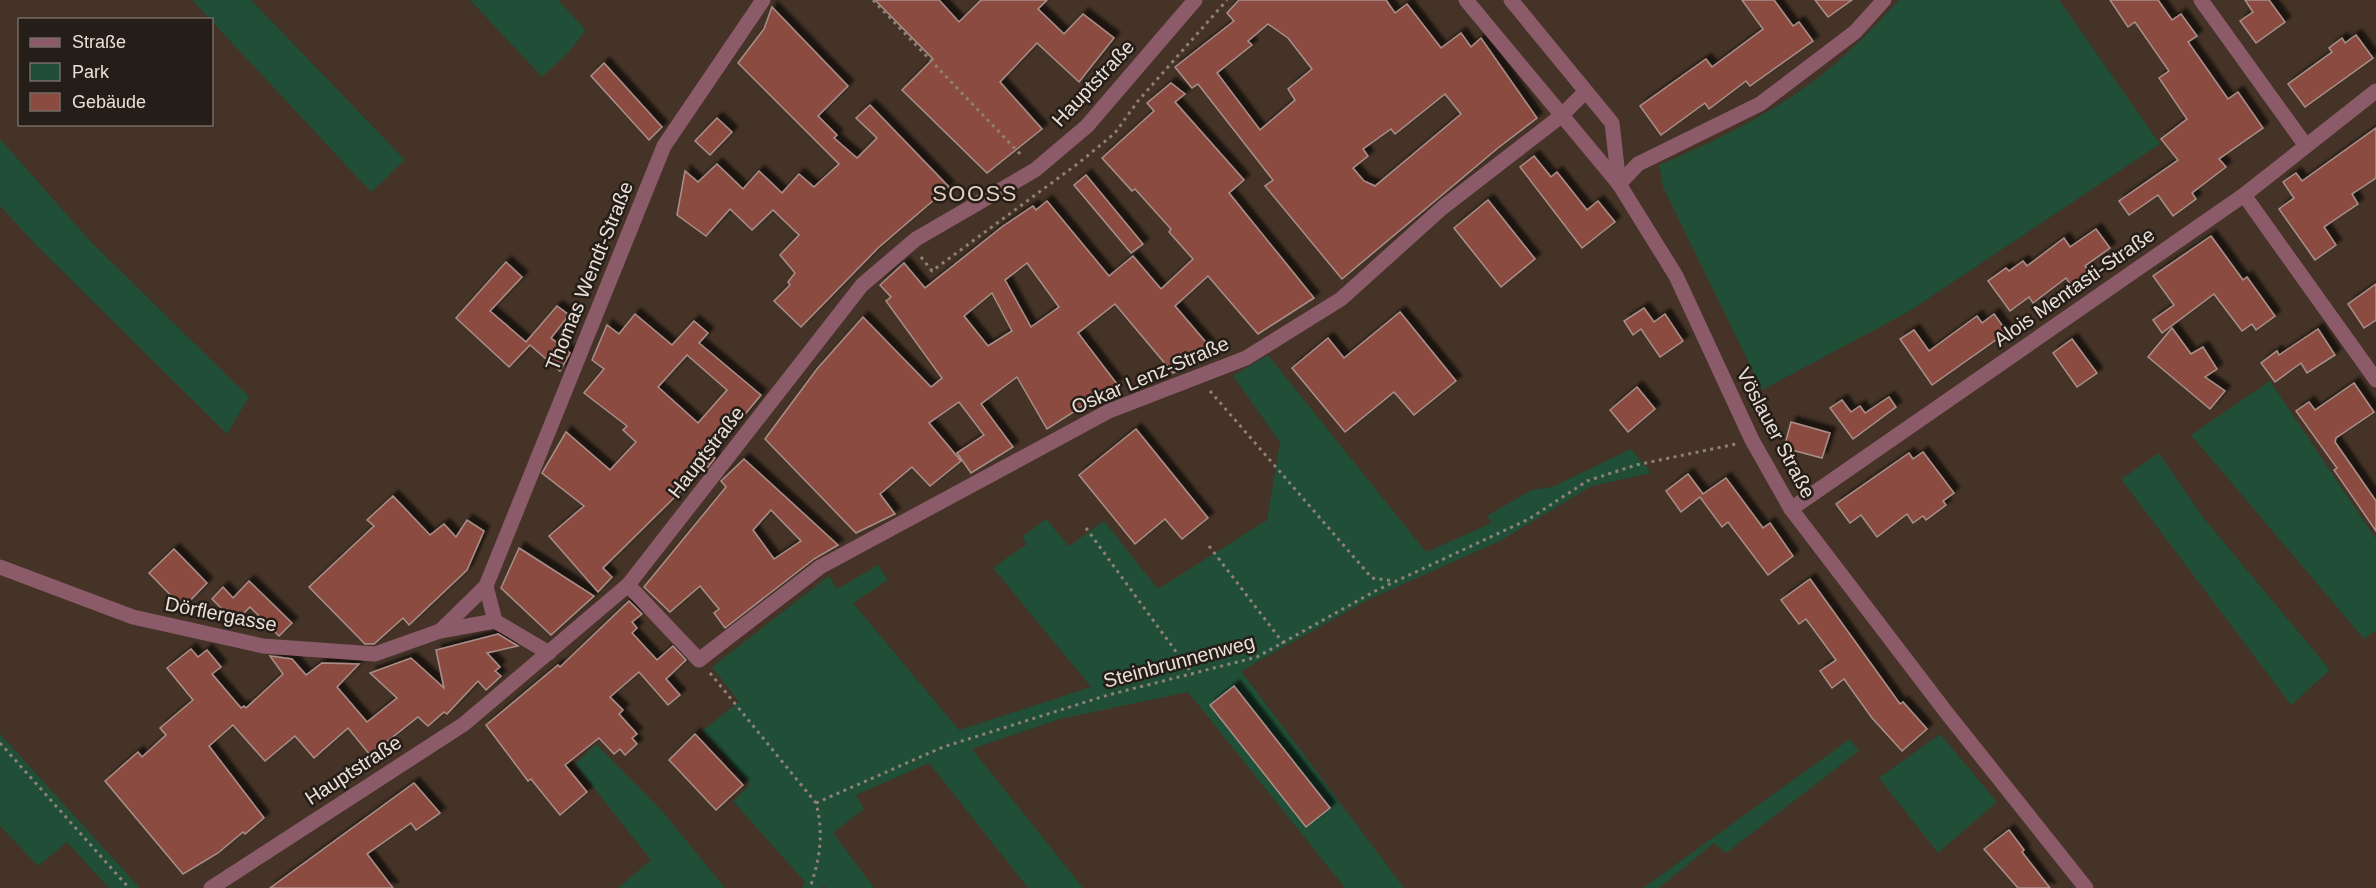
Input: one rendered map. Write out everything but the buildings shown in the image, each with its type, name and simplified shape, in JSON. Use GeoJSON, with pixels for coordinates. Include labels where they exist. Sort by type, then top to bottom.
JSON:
{"type":"FeatureCollection","features":[{"type":"Feature","properties":{"kind":"street","name":"Thomas Wendt-Straße"},"geometry":{"type":"LineString","coordinates":[[486,586],[664,146],[764,0]]}},
{"type":"Feature","properties":{"kind":"street","name":"Hauptstraße"},"geometry":{"type":"LineString","coordinates":[[211,888],[464,724],[628,585],[862,285],[916,239],[1035,170],[1088,126],[1195,0]]}},
{"type":"Feature","properties":{"kind":"street","name":"Vöslauer Straße"},"geometry":{"type":"LineString","coordinates":[[1511,0],[1611,123],[1619,184]]}},
{"type":"Feature","properties":{"kind":"street"},"geometry":{"type":"LineString","coordinates":[[1619,184],[1638,164],[1760,104],[1855,32],[1884,0]]}},
{"type":"Feature","properties":{"kind":"street"},"geometry":{"type":"LineString","coordinates":[[2202,0],[2306,146]]}},
{"type":"Feature","properties":{"kind":"street","name":"Vöslauer Straße"},"geometry":{"type":"LineString","coordinates":[[1468,1],[1619,184],[1676,276],[1752,440],[1791,509],[1946,712],[2086,888]]}},
{"type":"Feature","properties":{"kind":"street","name":"Alois Mentasti-Straße"},"geometry":{"type":"LineString","coordinates":[[1791,509],[2244,195],[2376,91]]}},
{"type":"Feature","properties":{"kind":"street","name":"Oskar Lenz-Straße"},"geometry":{"type":"LineString","coordinates":[[699,660],[820,567],[1109,411],[1246,358],[1341,299],[1442,208],[1561,116],[1585,92]]}},
{"type":"Feature","properties":{"kind":"street"},"geometry":{"type":"LineString","coordinates":[[2244,195],[2376,380]]}},
{"type":"Feature","properties":{"kind":"street","name":"Dörflergasse"},"geometry":{"type":"LineString","coordinates":[[0,567],[133,617],[263,646],[375,654],[440,631],[495,621]]}},
{"type":"Feature","properties":{"kind":"street"},"geometry":{"type":"LineString","coordinates":[[628,585],[699,660]]}},
{"type":"Feature","properties":{"kind":"street"},"geometry":{"type":"LineString","coordinates":[[486,586],[495,621],[549,653]]}},
{"type":"Feature","properties":{"kind":"street","name":"Dörflergasse"},"geometry":{"type":"LineString","coordinates":[[440,631],[486,586]]}},
{"type":"Feature","properties":{"kind":"path"},"geometry":{"type":"LineString","coordinates":[[873,0],[1035,170]]}},
{"type":"Feature","properties":{"kind":"path"},"geometry":{"type":"LineString","coordinates":[[1198,376],[1372,578],[1395,582]]}},
{"type":"Feature","properties":{"kind":"path","name":"Steinbrunnenweg"},"geometry":{"type":"LineString","coordinates":[[816,803],[943,747],[1108,695],[1257,657],[1395,582],[1528,519],[1587,481],[1636,465],[1752,440]]}},
{"type":"Feature","properties":{"kind":"path"},"geometry":{"type":"LineString","coordinates":[[1086,528],[1193,675]]}},
{"type":"Feature","properties":{"kind":"path"},"geometry":{"type":"LineString","coordinates":[[1209,546],[1284,644]]}},
{"type":"Feature","properties":{"kind":"path"},"geometry":{"type":"LineString","coordinates":[[699,660],[816,803],[822,825],[821,855],[810,888]]}},
{"type":"Feature","properties":{"kind":"path"},"geometry":{"type":"LineString","coordinates":[[0,743],[129,888]]}},
{"type":"Feature","properties":{"kind":"green space"},"geometry":{"type":"Polygon","coordinates":[[[192,0],[251,0],[405,160],[371,192],[213,23],[213,18],[209,18],[192,0]]]}},
{"type":"Feature","properties":{"kind":"green space"},"geometry":{"type":"Polygon","coordinates":[[[470,0],[558,0],[586,30],[567,54],[542,77],[470,0]]]}},
{"type":"Feature","properties":{"kind":"green space"},"geometry":{"type":"Polygon","coordinates":[[[1899,0],[2059,0],[2160,144],[1908,312],[1762,390],[1663,187],[1659,165],[1740,127],[1798,92],[1849,51],[1899,0]]]}},
{"type":"Feature","properties":{"kind":"green space"},"geometry":{"type":"Polygon","coordinates":[[[0,139],[91,242],[249,397],[227,434],[37,246],[0,206],[0,139]]]}},
{"type":"Feature","properties":{"kind":"green space"},"geometry":{"type":"Polygon","coordinates":[[[1268,355],[1426,552],[1492,523],[1487,516],[1531,490],[1552,487],[1631,449],[1651,473],[1592,486],[1500,541],[1368,600],[1241,671],[1404,888],[1345,888],[1188,692],[1060,719],[972,749],[1083,888],[1028,888],[929,763],[856,795],[864,809],[833,833],[874,888],[826,888],[824,885],[822,888],[802,888],[805,882],[733,801],[750,785],[702,731],[739,702],[712,667],[829,576],[837,589],[878,565],[888,580],[853,603],[959,730],[1091,687],[993,568],[1027,544],[1022,537],[1046,519],[1069,546],[1104,521],[1158,589],[1267,520],[1280,442],[1233,376],[1268,355]]]}},
{"type":"Feature","properties":{"kind":"green space"},"geometry":{"type":"Polygon","coordinates":[[[2270,381],[2376,539],[2376,630],[2364,639],[2191,435],[2270,381]]]}},
{"type":"Feature","properties":{"kind":"green space"},"geometry":{"type":"Polygon","coordinates":[[[2159,453],[2202,516],[2330,670],[2291,705],[2121,479],[2159,453]]]}},
{"type":"Feature","properties":{"kind":"green space"},"geometry":{"type":"Polygon","coordinates":[[[0,734],[140,888],[109,888],[67,842],[38,866],[0,826],[0,734]]]}},
{"type":"Feature","properties":{"kind":"green space"},"geometry":{"type":"Polygon","coordinates":[[[1940,734],[1997,802],[1938,853],[1879,778],[1940,734]]]}},
{"type":"Feature","properties":{"kind":"green space"},"geometry":{"type":"Polygon","coordinates":[[[1850,739],[1859,751],[1726,853],[1714,843],[1659,888],[1643,888],[1850,739]]]}},
{"type":"Feature","properties":{"kind":"green space"},"geometry":{"type":"Polygon","coordinates":[[[596,744],[663,812],[725,888],[618,888],[651,860],[575,764],[596,744]]]}},
{"type":"Feature","properties":{"kind":"district","name":"SOOSS"},"geometry":{"type":"Point","coordinates":[975,193]}}]}
